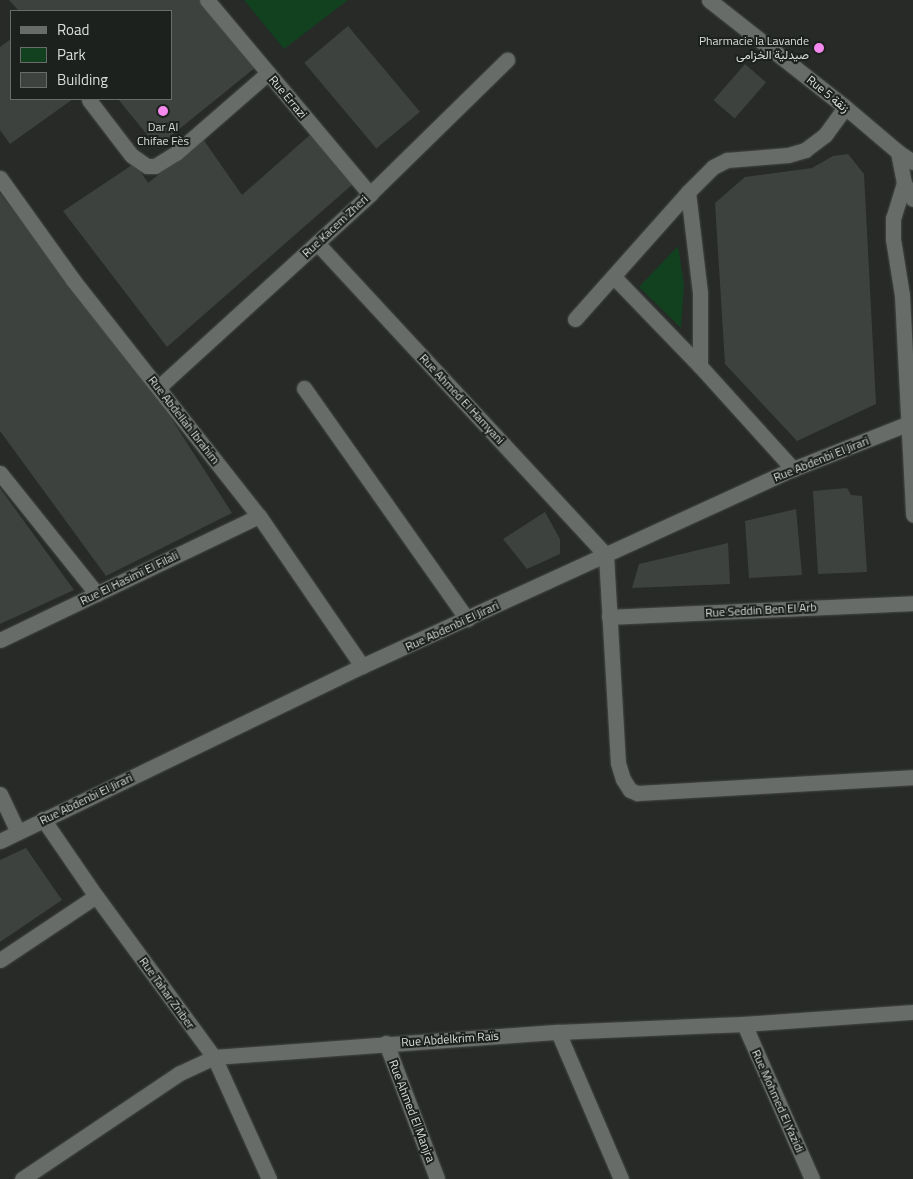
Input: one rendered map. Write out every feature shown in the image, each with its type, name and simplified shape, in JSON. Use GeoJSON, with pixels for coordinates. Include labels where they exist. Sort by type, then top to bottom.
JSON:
{"type":"FeatureCollection","features":[{"type":"Feature","properties":{"kind":"street","name":"Rue Errazi"},"geometry":{"type":"LineString","coordinates":[[207,0],[370,194]]}},
{"type":"Feature","properties":{"kind":"street","name":"Rue 5 زنقة"},"geometry":{"type":"LineString","coordinates":[[709,0],[913,162]]}},
{"type":"Feature","properties":{"kind":"street","name":"Rue Kacem Zheri"},"geometry":{"type":"LineString","coordinates":[[159,387],[370,194],[507,60]]}},
{"type":"Feature","properties":{"kind":"street"},"geometry":{"type":"LineString","coordinates":[[89,100],[131,155],[147,166],[155,166],[176,153],[268,73]]}},
{"type":"Feature","properties":{"kind":"street"},"geometry":{"type":"LineString","coordinates":[[575,319],[688,192],[713,167],[727,160],[788,155],[805,150],[825,135],[845,107]]}},
{"type":"Feature","properties":{"kind":"street"},"geometry":{"type":"LineString","coordinates":[[898,152],[904,184],[913,199]]}},
{"type":"Feature","properties":{"kind":"street","name":"Rue Abdellah Ibrahim"},"geometry":{"type":"LineString","coordinates":[[0,178],[73,280],[259,516],[362,666]]}},
{"type":"Feature","properties":{"kind":"street"},"geometry":{"type":"LineString","coordinates":[[904,184],[893,218],[893,225],[902,295],[913,516]]}},
{"type":"Feature","properties":{"kind":"street"},"geometry":{"type":"LineString","coordinates":[[688,192],[700,293],[700,366]]}},
{"type":"Feature","properties":{"kind":"street","name":"Rue Ahmed El Hamyani"},"geometry":{"type":"LineString","coordinates":[[317,243],[606,555]]}},
{"type":"Feature","properties":{"kind":"street"},"geometry":{"type":"LineString","coordinates":[[614,276],[700,366],[793,469]]}},
{"type":"Feature","properties":{"kind":"street"},"geometry":{"type":"LineString","coordinates":[[304,388],[467,619]]}},
{"type":"Feature","properties":{"kind":"street","name":"Rue Abdenbi El Jirari"},"geometry":{"type":"LineString","coordinates":[[0,841],[362,666],[793,469],[909,424]]}},
{"type":"Feature","properties":{"kind":"street"},"geometry":{"type":"LineString","coordinates":[[0,473],[97,594]]}},
{"type":"Feature","properties":{"kind":"street","name":"Rue El Hasimi El Filali"},"geometry":{"type":"LineString","coordinates":[[0,640],[259,516]]}},
{"type":"Feature","properties":{"kind":"street"},"geometry":{"type":"LineString","coordinates":[[606,555],[608,617],[618,762],[623,780],[630,790],[637,793],[913,777]]}},
{"type":"Feature","properties":{"kind":"street","name":"Rue Seddin Ben El Arb"},"geometry":{"type":"LineString","coordinates":[[608,617],[913,603]]}},
{"type":"Feature","properties":{"kind":"street"},"geometry":{"type":"LineString","coordinates":[[0,794],[18,832]]}},
{"type":"Feature","properties":{"kind":"street","name":"Rue Tahar Zniber"},"geometry":{"type":"LineString","coordinates":[[43,819],[96,896],[214,1057],[269,1179]]}},
{"type":"Feature","properties":{"kind":"street"},"geometry":{"type":"LineString","coordinates":[[0,960],[96,896]]}},
{"type":"Feature","properties":{"kind":"street","name":"Rue Abdelkrim Raïs"},"geometry":{"type":"LineString","coordinates":[[22,1179],[180,1073],[214,1057],[386,1043],[558,1032],[744,1024],[913,1012]]}},
{"type":"Feature","properties":{"kind":"street","name":"Rue Mohmed El Yazidi"},"geometry":{"type":"LineString","coordinates":[[744,1024],[812,1179]]}},
{"type":"Feature","properties":{"kind":"street"},"geometry":{"type":"LineString","coordinates":[[558,1032],[620,1179]]}},
{"type":"Feature","properties":{"kind":"street","name":"Rue Ahmed El Manjra"},"geometry":{"type":"LineString","coordinates":[[386,1043],[437,1179]]}},
{"type":"Feature","properties":{"kind":"green space"},"geometry":{"type":"Polygon","coordinates":[[[244,0],[348,0],[284,49],[244,0]]]}},
{"type":"Feature","properties":{"kind":"green space"},"geometry":{"type":"Polygon","coordinates":[[[678,246],[684,285],[681,328],[639,287],[678,246]]]}},
{"type":"Feature","properties":{"kind":"building"},"geometry":{"type":"Polygon","coordinates":[[[9,0],[202,0],[256,67],[157,147],[119,100],[172,100],[172,10],[18,10],[9,0]]]}},
{"type":"Feature","properties":{"kind":"building"},"geometry":{"type":"Polygon","coordinates":[[[348,26],[420,112],[376,148],[304,63],[348,26]]]}},
{"type":"Feature","properties":{"kind":"building"},"geometry":{"type":"Polygon","coordinates":[[[10,40],[10,100],[72,100],[10,144],[0,130],[0,47],[10,40]]]}},
{"type":"Feature","properties":{"kind":"building"},"geometry":{"type":"Polygon","coordinates":[[[745,64],[766,82],[735,119],[714,100],[745,64]]]}},
{"type":"Feature","properties":{"kind":"building"},"geometry":{"type":"Polygon","coordinates":[[[311,134],[353,184],[167,347],[63,211],[135,163],[148,183],[203,139],[242,195],[311,134]]]}},
{"type":"Feature","properties":{"kind":"building"},"geometry":{"type":"Polygon","coordinates":[[[848,154],[864,174],[876,404],[797,441],[725,364],[715,203],[745,177],[812,168],[833,156],[848,154]]]}},
{"type":"Feature","properties":{"kind":"building"},"geometry":{"type":"Polygon","coordinates":[[[0,193],[169,415],[232,513],[106,576],[0,431],[0,193]]]}},
{"type":"Feature","properties":{"kind":"building"},"geometry":{"type":"Polygon","coordinates":[[[0,488],[74,590],[0,624],[0,488]]]}},
{"type":"Feature","properties":{"kind":"building"},"geometry":{"type":"Polygon","coordinates":[[[847,488],[851,495],[862,496],[867,572],[818,574],[813,491],[847,488]]]}},
{"type":"Feature","properties":{"kind":"building"},"geometry":{"type":"Polygon","coordinates":[[[796,509],[802,575],[749,578],[745,521],[796,509]]]}},
{"type":"Feature","properties":{"kind":"building"},"geometry":{"type":"Polygon","coordinates":[[[545,512],[560,539],[560,554],[527,569],[503,539],[545,512]]]}},
{"type":"Feature","properties":{"kind":"building"},"geometry":{"type":"Polygon","coordinates":[[[728,543],[730,584],[632,588],[639,564],[728,543]]]}},
{"type":"Feature","properties":{"kind":"building"},"geometry":{"type":"Polygon","coordinates":[[[26,848],[62,900],[0,942],[0,860],[26,848]]]}},
{"type":"Feature","properties":{"kind":"place","name":"Pharmacie la Lavande صيدلية الخزامى"},"geometry":{"type":"Point","coordinates":[819,48]}},
{"type":"Feature","properties":{"kind":"place","name":"Dar Al Chifae Fès"},"geometry":{"type":"Point","coordinates":[163,111]}}]}
